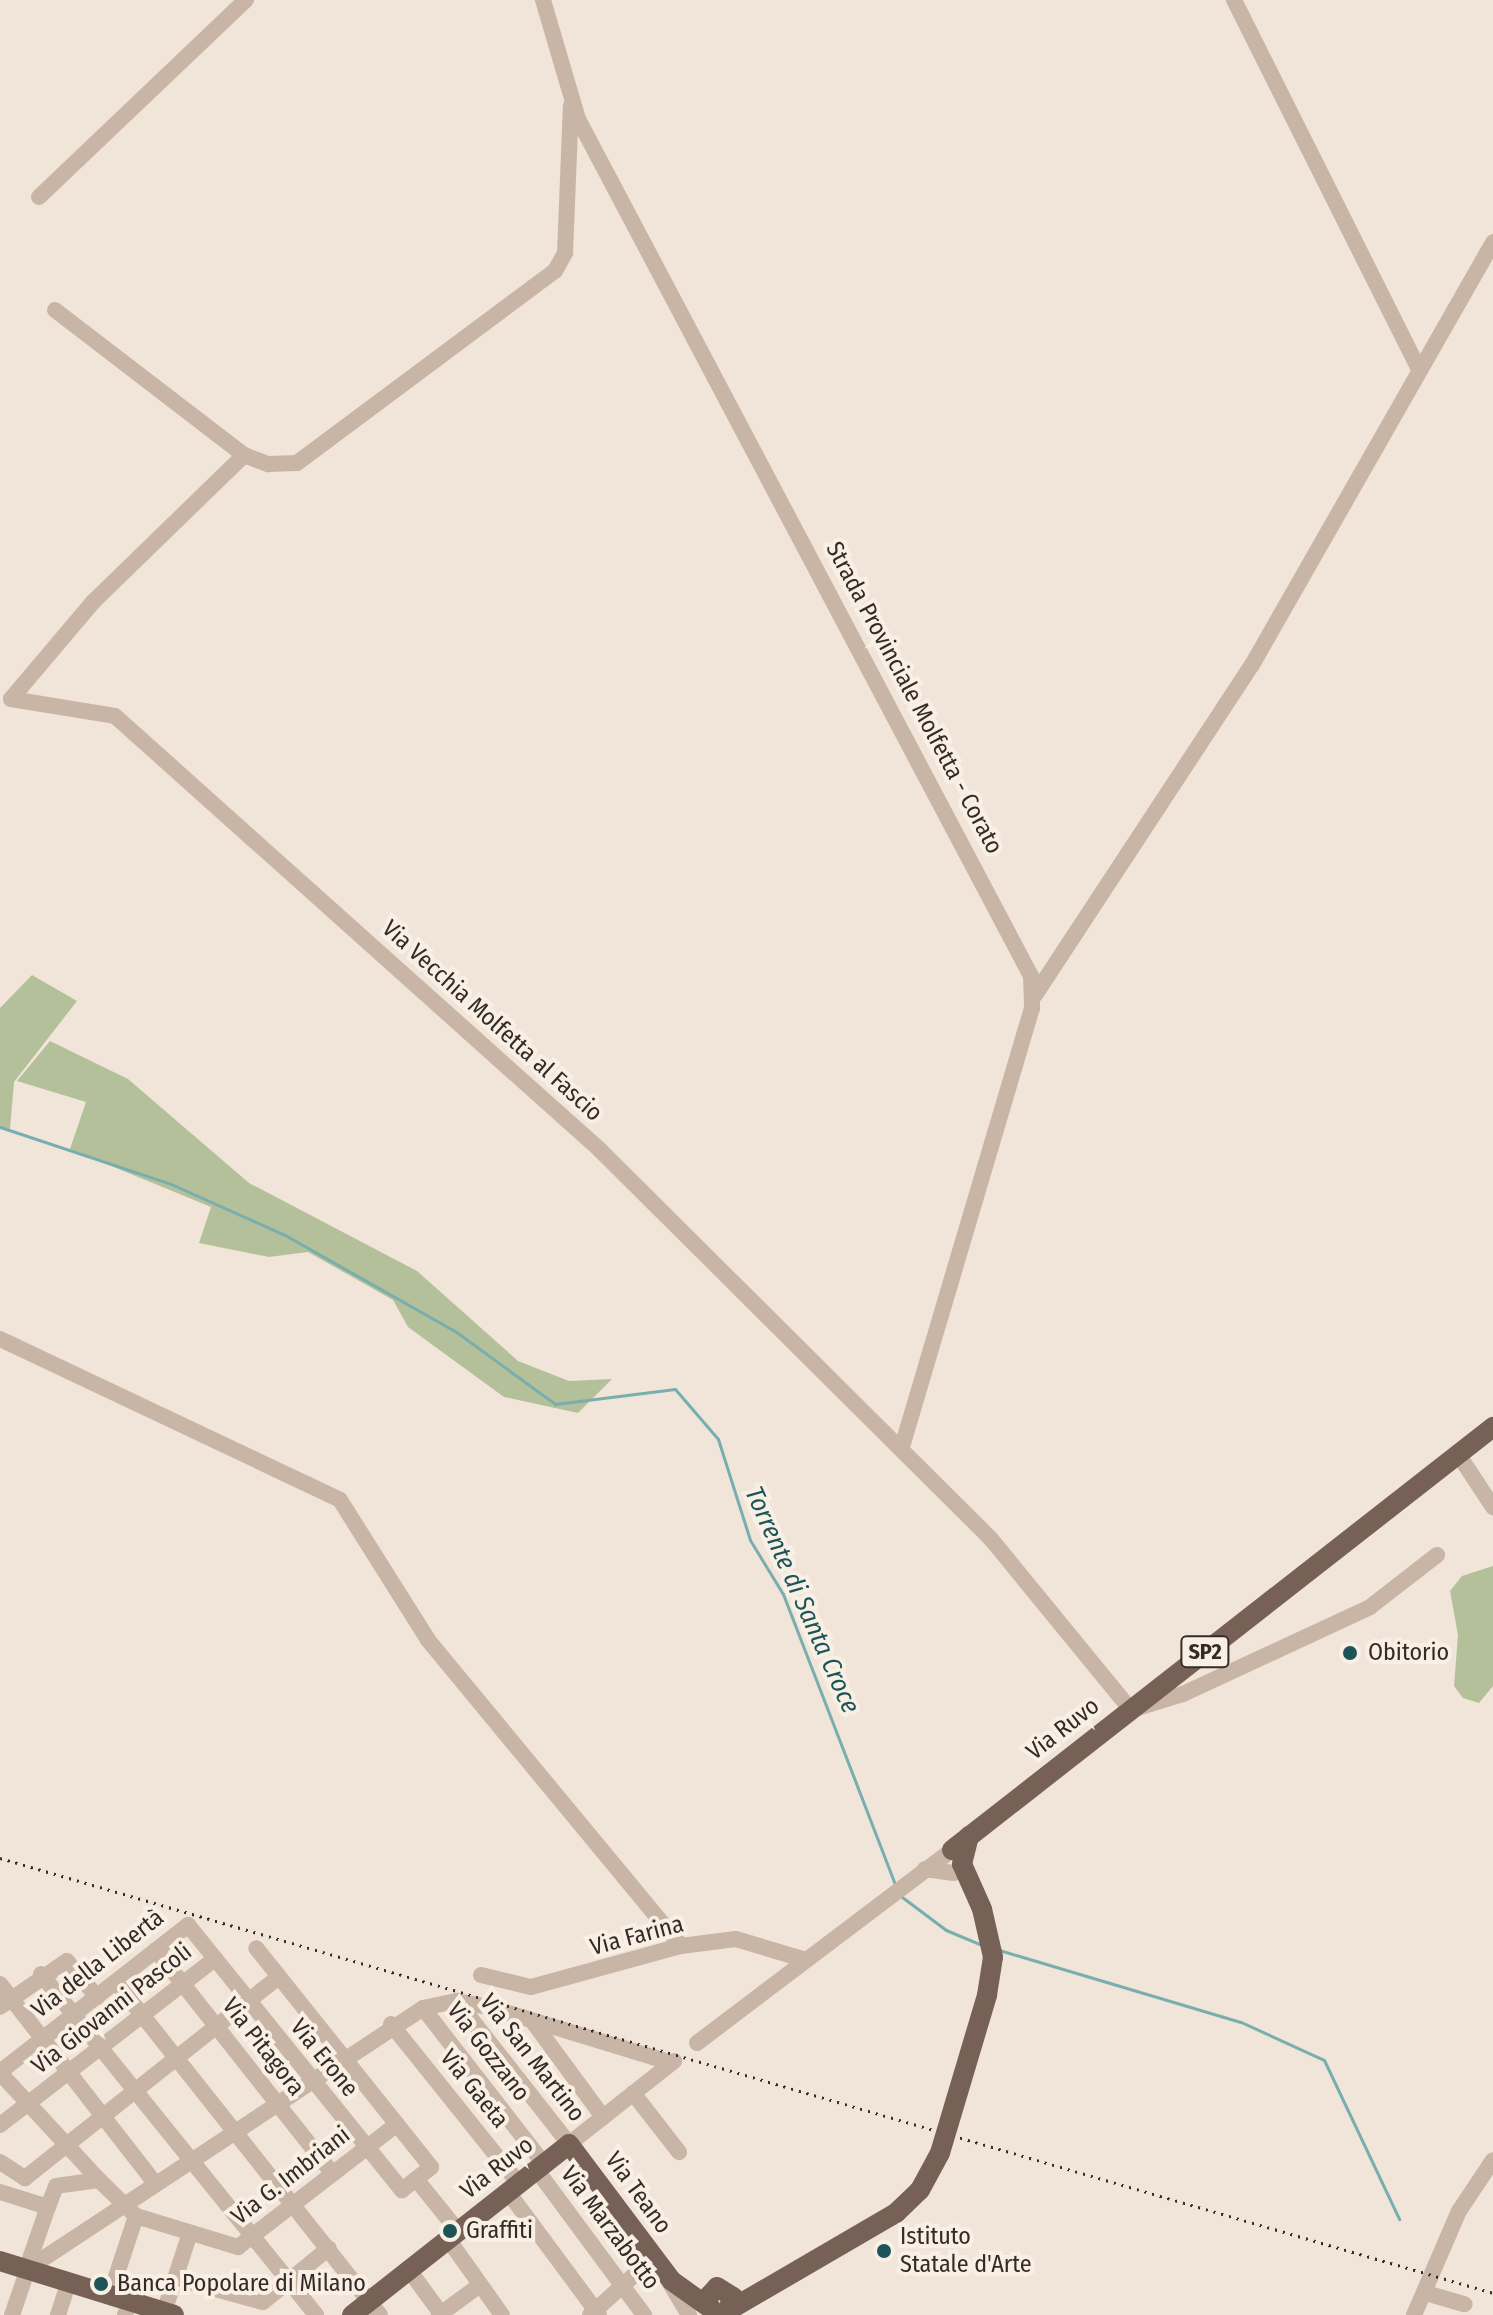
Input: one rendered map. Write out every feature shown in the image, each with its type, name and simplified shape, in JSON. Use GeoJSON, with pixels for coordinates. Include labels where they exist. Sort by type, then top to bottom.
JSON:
{"type":"FeatureCollection","features":[{"type":"Feature","properties":{"kind":"main road","name":"SP2"},"geometry":{"type":"LineString","coordinates":[[1458,1454],[1493,1427]]}},
{"type":"Feature","properties":{"kind":"main road","name":"Via Ruvo"},"geometry":{"type":"LineString","coordinates":[[956,1862],[969,1836],[1458,1454]]}},
{"type":"Feature","properties":{"kind":"main road"},"geometry":{"type":"LineString","coordinates":[[715,2308],[896,2213],[920,2190],[940,2153],[987,1995],[993,1957],[977,1901],[956,1862]]}},
{"type":"Feature","properties":{"kind":"main road","name":"Via Ruvo"},"geometry":{"type":"LineString","coordinates":[[352,2315],[375,2308],[409,2270],[569,2144]]}},
{"type":"Feature","properties":{"kind":"main road","name":"Via Teano"},"geometry":{"type":"LineString","coordinates":[[569,2144],[663,2271],[715,2308]]}},
{"type":"Feature","properties":{"kind":"main road"},"geometry":{"type":"LineString","coordinates":[[0,2261],[65,2293],[129,2314]]}},
{"type":"Feature","properties":{"kind":"main road"},"geometry":{"type":"LineString","coordinates":[[0,2273],[25,2275],[110,2295],[169,2314]]}},
{"type":"Feature","properties":{"kind":"street"},"geometry":{"type":"LineString","coordinates":[[39,197],[246,0]]}},
{"type":"Feature","properties":{"kind":"street","name":"Strada Provinciale Molfetta - Corato"},"geometry":{"type":"LineString","coordinates":[[543,0],[571,100],[1023,957],[1035,995]]}},
{"type":"Feature","properties":{"kind":"street"},"geometry":{"type":"LineString","coordinates":[[1234,0],[1418,368]]}},
{"type":"Feature","properties":{"kind":"street"},"geometry":{"type":"LineString","coordinates":[[55,310],[244,455],[268,464],[297,463],[555,271],[565,253],[571,100]]}},
{"type":"Feature","properties":{"kind":"street"},"geometry":{"type":"LineString","coordinates":[[901,1449],[1035,995],[1252,665],[1418,368],[1493,242]]}},
{"type":"Feature","properties":{"kind":"street","name":"Via Vecchia Molfetta al Fascio"},"geometry":{"type":"LineString","coordinates":[[244,455],[93,602],[11,699],[115,716],[600,1150],[1001,1551],[1131,1710]]}},
{"type":"Feature","properties":{"kind":"street"},"geometry":{"type":"LineString","coordinates":[[0,1339],[340,1500],[428,1640],[681,1946]]}},
{"type":"Feature","properties":{"kind":"street"},"geometry":{"type":"LineString","coordinates":[[1458,1454],[1493,1507]]}},
{"type":"Feature","properties":{"kind":"street"},"geometry":{"type":"LineString","coordinates":[[1131,1710],[1183,1694],[1370,1607],[1437,1555]]}},
{"type":"Feature","properties":{"kind":"street","name":"Via Ruvo"},"geometry":{"type":"LineString","coordinates":[[697,2043],[921,1871],[956,1862]]}},
{"type":"Feature","properties":{"kind":"street","name":"Via della Libertà"},"geometry":{"type":"LineString","coordinates":[[0,2072],[188,1925]]}},
{"type":"Feature","properties":{"kind":"street","name":"Via Erone"},"geometry":{"type":"LineString","coordinates":[[188,1925],[308,2080],[402,2190],[416,2179]]}},
{"type":"Feature","properties":{"kind":"street","name":"Via Farina"},"geometry":{"type":"LineString","coordinates":[[481,1975],[531,1987],[681,1946],[736,1939],[806,1960]]}},
{"type":"Feature","properties":{"kind":"street"},"geometry":{"type":"LineString","coordinates":[[256,1948],[431,2167],[416,2179],[453,2235],[480,2285],[502,2315]]}},
{"type":"Feature","properties":{"kind":"street","name":"Via Pitagora"},"geometry":{"type":"LineString","coordinates":[[156,1950],[333,2174]]}},
{"type":"Feature","properties":{"kind":"street","name":"Via Giovanni Pascoli"},"geometry":{"type":"LineString","coordinates":[[0,2125],[215,1959]]}},
{"type":"Feature","properties":{"kind":"street"},"geometry":{"type":"LineString","coordinates":[[6,2003],[41,1974],[67,1961],[97,1997]]}},
{"type":"Feature","properties":{"kind":"street"},"geometry":{"type":"LineString","coordinates":[[41,1974],[76,2013],[188,2159],[316,2315]]}},
{"type":"Feature","properties":{"kind":"street"},"geometry":{"type":"LineString","coordinates":[[0,2162],[25,2178],[63,2143],[174,2055],[279,1977]]}},
{"type":"Feature","properties":{"kind":"street"},"geometry":{"type":"LineString","coordinates":[[116,1982],[375,2308]]}},
{"type":"Feature","properties":{"kind":"street"},"geometry":{"type":"LineString","coordinates":[[0,1984],[6,2003],[42,2038],[67,2074],[155,2183]]}},
{"type":"Feature","properties":{"kind":"street"},"geometry":{"type":"LineString","coordinates":[[25,2275],[188,2159],[391,2024],[423,2008],[457,2001],[533,2022],[603,2117]]}},
{"type":"Feature","properties":{"kind":"street","name":"Via San Martino"},"geometry":{"type":"LineString","coordinates":[[457,2001],[569,2144]]}},
{"type":"Feature","properties":{"kind":"street","name":"Via Gozzano"},"geometry":{"type":"LineString","coordinates":[[423,2008],[540,2167]]}},
{"type":"Feature","properties":{"kind":"street","name":"Via Ruvo"},"geometry":{"type":"LineString","coordinates":[[533,2022],[673,2062],[569,2144]]}},
{"type":"Feature","properties":{"kind":"street","name":"Via Gaeta"},"geometry":{"type":"LineString","coordinates":[[391,2024],[514,2188],[595,2313]]}},
{"type":"Feature","properties":{"kind":"street"},"geometry":{"type":"LineString","coordinates":[[0,2072],[25,2106],[99,2180],[120,2207]]}},
{"type":"Feature","properties":{"kind":"street"},"geometry":{"type":"LineString","coordinates":[[633,2093],[679,2152]]}},
{"type":"Feature","properties":{"kind":"street","name":"Via G. Imbriani"},"geometry":{"type":"LineString","coordinates":[[120,2207],[136,2216],[238,2247],[397,2124]]}},
{"type":"Feature","properties":{"kind":"street"},"geometry":{"type":"LineString","coordinates":[[1414,2315],[1429,2294],[1459,2211],[1493,2160]]}},
{"type":"Feature","properties":{"kind":"street","name":"Via Marzabotto"},"geometry":{"type":"LineString","coordinates":[[540,2167],[644,2315]]}},
{"type":"Feature","properties":{"kind":"street"},"geometry":{"type":"LineString","coordinates":[[12,2315],[56,2186],[99,2180]]}},
{"type":"Feature","properties":{"kind":"street"},"geometry":{"type":"LineString","coordinates":[[0,2192],[48,2207]]}},
{"type":"Feature","properties":{"kind":"street"},"geometry":{"type":"LineString","coordinates":[[110,2295],[136,2216]]}},
{"type":"Feature","properties":{"kind":"street"},"geometry":{"type":"LineString","coordinates":[[169,2314],[175,2278],[190,2233]]}},
{"type":"Feature","properties":{"kind":"street"},"geometry":{"type":"LineString","coordinates":[[175,2278],[241,2308],[263,2302],[329,2248]]}},
{"type":"Feature","properties":{"kind":"street"},"geometry":{"type":"LineString","coordinates":[[409,2270],[441,2315],[480,2285]]}},
{"type":"Feature","properties":{"kind":"street"},"geometry":{"type":"LineString","coordinates":[[595,2313],[622,2285],[663,2271]]}},
{"type":"Feature","properties":{"kind":"street"},"geometry":{"type":"LineString","coordinates":[[58,2315],[65,2293]]}},
{"type":"Feature","properties":{"kind":"street"},"geometry":{"type":"LineString","coordinates":[[1429,2294],[1465,2304]]}},
{"type":"Feature","properties":{"kind":"green space"},"geometry":{"type":"Polygon","coordinates":[[[32,975],[77,1001],[14,1082],[10,1129],[0,1128],[0,1008],[32,975]]]}},
{"type":"Feature","properties":{"kind":"green space"},"geometry":{"type":"Polygon","coordinates":[[[50,1041],[128,1079],[249,1183],[417,1271],[518,1361],[569,1381],[612,1379],[578,1413],[504,1397],[408,1327],[393,1300],[308,1252],[269,1257],[199,1243],[211,1207],[70,1149],[86,1102],[17,1081],[50,1041]]]}},
{"type":"Feature","properties":{"kind":"green space"},"geometry":{"type":"Polygon","coordinates":[[[1493,1566],[1493,1686],[1479,1703],[1463,1698],[1454,1686],[1458,1635],[1450,1591],[1462,1576],[1493,1566]]]}},
{"type":"Feature","properties":{"kind":"waterway","name":"Torrente di Santa Croce"},"geometry":{"type":"LineString","coordinates":[[0,1127],[171,1184],[285,1235],[455,1331],[555,1404],[675,1389],[718,1439],[750,1540],[783,1594],[896,1887]]}},
{"type":"Feature","properties":{"kind":"waterway","name":"Torrente di Santa Croce"},"geometry":{"type":"LineString","coordinates":[[902,1897],[946,1930],[984,1946]]}},
{"type":"Feature","properties":{"kind":"waterway"},"geometry":{"type":"LineString","coordinates":[[999,1950],[1241,2022],[1324,2060],[1399,2219]]}},
{"type":"Feature","properties":{"kind":"railway"},"geometry":{"type":"LineString","coordinates":[[0,1858],[1493,2293]]}},
{"type":"Feature","properties":{"kind":"place","name":"Obitorio"},"geometry":{"type":"Point","coordinates":[1350,1653]}},
{"type":"Feature","properties":{"kind":"place","name":"Graffiti"},"geometry":{"type":"Point","coordinates":[450,2231]}},
{"type":"Feature","properties":{"kind":"place","name":"Istituto Statale d'Arte"},"geometry":{"type":"Point","coordinates":[884,2251]}},
{"type":"Feature","properties":{"kind":"place","name":"Banca Popolare di Milano"},"geometry":{"type":"Point","coordinates":[101,2284]}}]}
